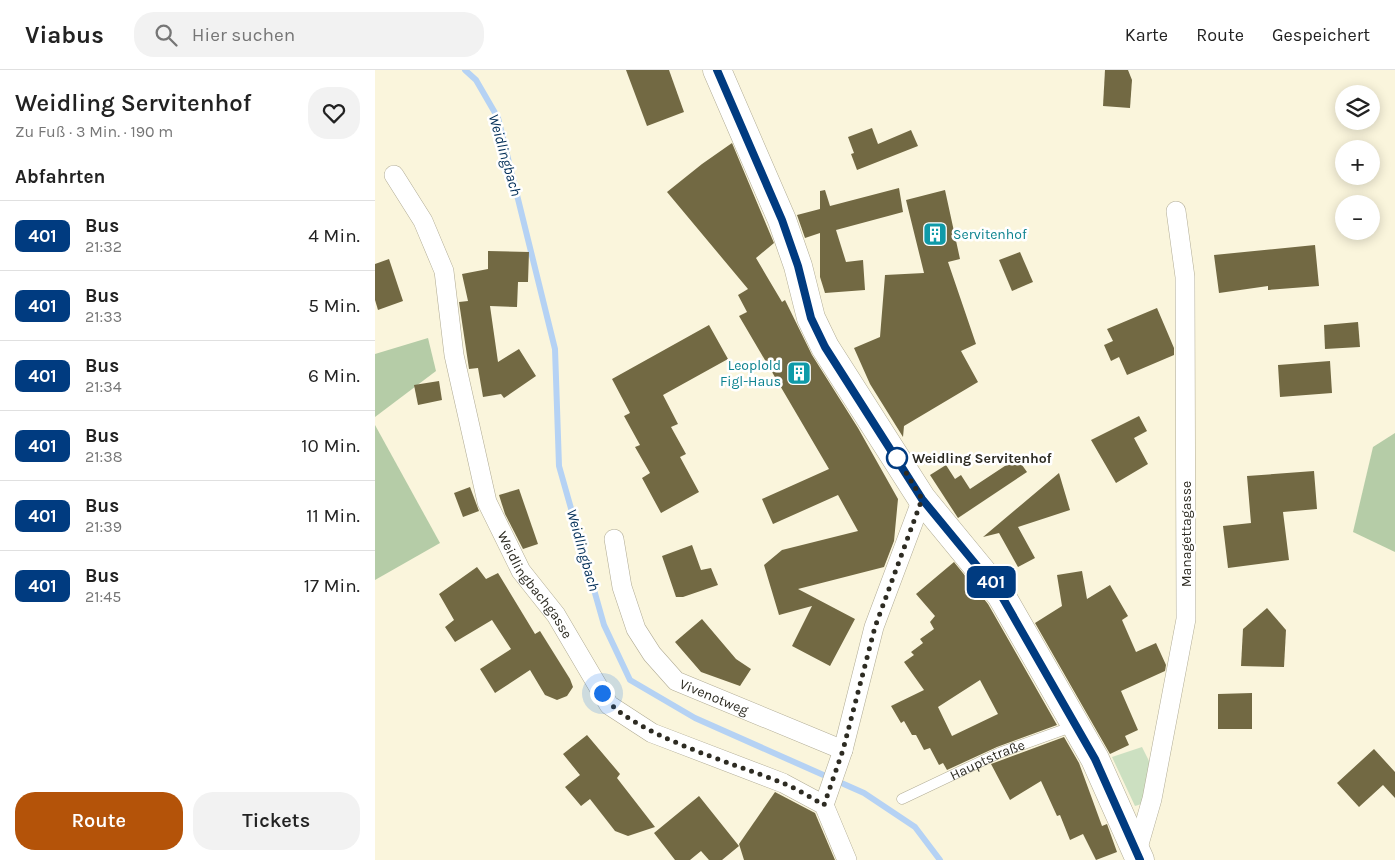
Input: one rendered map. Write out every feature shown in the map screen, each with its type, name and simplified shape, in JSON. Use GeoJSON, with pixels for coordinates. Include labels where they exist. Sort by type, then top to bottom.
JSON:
{"type":"FeatureCollection","features":[{"type":"Feature","properties":{"kind":"main road"},"geometry":{"type":"LineString","coordinates":[[717,70],[782,220],[798,266],[811,318],[833,361],[922,499],[1001,595],[1095,759],[1139,856]]}},
{"type":"Feature","properties":{"kind":"street","name":"Weidlingbachgasse"},"geometry":{"type":"LineString","coordinates":[[394,175],[423,221],[444,271],[454,355],[487,502],[521,571],[556,615],[609,705],[652,733],[783,783],[827,797]]}},
{"type":"Feature","properties":{"kind":"street","name":"Managettagasse"},"geometry":{"type":"LineString","coordinates":[[1139,856],[1186,619],[1185,277],[1176,212]]}},
{"type":"Feature","properties":{"kind":"street"},"geometry":{"type":"LineString","coordinates":[[847,860],[827,797],[841,756],[875,627],[922,499]]}},
{"type":"Feature","properties":{"kind":"street","name":"Vivenotweg"},"geometry":{"type":"LineString","coordinates":[[614,539],[622,588],[636,629],[652,654],[677,681],[841,756]]}},
{"type":"Feature","properties":{"kind":"lane","name":"Hauptstraße"},"geometry":{"type":"LineString","coordinates":[[902,799],[999,753],[1075,725]]}},
{"type":"Feature","properties":{"kind":"green space"},"geometry":{"type":"Polygon","coordinates":[[[428,338],[436,371],[375,417],[375,354],[428,338]]]}},
{"type":"Feature","properties":{"kind":"green space"},"geometry":{"type":"Polygon","coordinates":[[[375,425],[440,543],[375,580],[375,425]]]}},
{"type":"Feature","properties":{"kind":"green space"},"geometry":{"type":"Polygon","coordinates":[[[1395,433],[1395,552],[1353,532],[1373,447],[1395,433]]]}},
{"type":"Feature","properties":{"kind":"green space"},"geometry":{"type":"Polygon","coordinates":[[[1142,747],[1152,767],[1145,803],[1135,806],[1112,757],[1142,747]]]}},
{"type":"Feature","properties":{"kind":"building"},"geometry":{"type":"Polygon","coordinates":[[[626,70],[669,70],[684,112],[647,126],[626,70]]]}},
{"type":"Feature","properties":{"kind":"building"},"geometry":{"type":"Polygon","coordinates":[[[1105,70],[1128,70],[1132,80],[1130,108],[1103,106],[1105,70]]]}},
{"type":"Feature","properties":{"kind":"building"},"geometry":{"type":"Polygon","coordinates":[[[872,128],[878,144],[911,130],[918,146],[857,170],[851,154],[854,153],[848,137],[872,128]]]}},
{"type":"Feature","properties":{"kind":"building"},"geometry":{"type":"Polygon","coordinates":[[[732,143],[774,243],[756,258],[782,302],[785,300],[812,355],[858,428],[898,499],[894,541],[884,567],[798,589],[855,619],[830,666],[792,646],[812,606],[779,615],[764,565],[782,550],[858,531],[838,495],[773,524],[762,499],[829,469],[739,316],[747,312],[738,295],[748,289],[667,192],[732,143]]]}},
{"type":"Feature","properties":{"kind":"building"},"geometry":{"type":"Polygon","coordinates":[[[899,188],[903,212],[836,230],[846,262],[863,260],[865,290],[825,293],[820,277],[820,233],[805,238],[797,215],[820,209],[820,191],[825,190],[830,206],[899,188]]]}},
{"type":"Feature","properties":{"kind":"building"},"geometry":{"type":"Polygon","coordinates":[[[945,190],[960,259],[948,262],[976,344],[961,351],[978,382],[904,426],[903,437],[870,384],[854,348],[880,337],[885,275],[924,273],[906,200],[945,190]]]}},
{"type":"Feature","properties":{"kind":"building"},"geometry":{"type":"Polygon","coordinates":[[[1315,245],[1319,286],[1268,290],[1268,286],[1219,293],[1214,255],[1315,245]]]}},
{"type":"Feature","properties":{"kind":"building"},"geometry":{"type":"Polygon","coordinates":[[[488,251],[529,252],[528,282],[518,282],[517,307],[490,306],[498,362],[519,349],[536,376],[504,398],[501,394],[483,397],[478,368],[469,369],[459,302],[468,301],[462,274],[488,269],[488,251]]]}},
{"type":"Feature","properties":{"kind":"building"},"geometry":{"type":"Polygon","coordinates":[[[1020,252],[1033,282],[1012,291],[999,260],[1020,252]]]}},
{"type":"Feature","properties":{"kind":"building"},"geometry":{"type":"Polygon","coordinates":[[[389,259],[403,301],[378,310],[375,300],[375,264],[389,259]]]}},
{"type":"Feature","properties":{"kind":"building"},"geometry":{"type":"Polygon","coordinates":[[[1157,308],[1174,348],[1174,355],[1127,375],[1119,357],[1111,361],[1104,345],[1113,341],[1107,329],[1157,308]]]}},
{"type":"Feature","properties":{"kind":"building"},"geometry":{"type":"Polygon","coordinates":[[[1358,322],[1360,347],[1325,349],[1324,325],[1358,322]]]}},
{"type":"Feature","properties":{"kind":"building"},"geometry":{"type":"Polygon","coordinates":[[[709,325],[728,359],[663,395],[678,424],[671,427],[686,454],[680,457],[699,492],[661,513],[642,478],[650,473],[635,447],[640,445],[624,416],[630,413],[612,379],[709,325]]]}},
{"type":"Feature","properties":{"kind":"building"},"geometry":{"type":"Polygon","coordinates":[[[1330,361],[1332,393],[1280,397],[1278,365],[1330,361]]]}},
{"type":"Feature","properties":{"kind":"building"},"geometry":{"type":"Polygon","coordinates":[[[439,381],[442,400],[418,405],[414,385],[439,381]]]}},
{"type":"Feature","properties":{"kind":"building"},"geometry":{"type":"Polygon","coordinates":[[[1139,416],[1147,431],[1134,438],[1148,464],[1116,483],[1091,440],[1139,416]]]}},
{"type":"Feature","properties":{"kind":"building"},"geometry":{"type":"Polygon","coordinates":[[[1017,458],[1027,472],[958,518],[930,475],[946,465],[955,479],[961,475],[970,489],[1017,458]]]}},
{"type":"Feature","properties":{"kind":"building"},"geometry":{"type":"Polygon","coordinates":[[[1314,471],[1317,509],[1283,512],[1289,560],[1228,568],[1223,526],[1251,523],[1247,476],[1314,471]]]}},
{"type":"Feature","properties":{"kind":"building"},"geometry":{"type":"Polygon","coordinates":[[[1059,473],[1070,510],[1018,527],[1035,558],[1018,567],[999,533],[983,537],[1059,473]]]}},
{"type":"Feature","properties":{"kind":"building"},"geometry":{"type":"Polygon","coordinates":[[[470,487],[479,511],[463,517],[454,493],[470,487]]]}},
{"type":"Feature","properties":{"kind":"building"},"geometry":{"type":"Polygon","coordinates":[[[519,489],[538,544],[523,549],[505,514],[499,495],[519,489]]]}},
{"type":"Feature","properties":{"kind":"building"},"geometry":{"type":"Polygon","coordinates":[[[692,545],[701,570],[711,568],[718,585],[683,597],[676,597],[662,556],[692,545]]]}},
{"type":"Feature","properties":{"kind":"building"},"geometry":{"type":"Polygon","coordinates":[[[954,562],[988,604],[1057,725],[997,747],[947,770],[943,763],[939,765],[930,748],[924,750],[916,735],[912,735],[904,721],[901,723],[891,706],[924,690],[904,662],[914,655],[911,652],[923,643],[920,639],[934,629],[930,622],[935,616],[916,594],[954,562]],[[980,680],[938,707],[952,736],[998,714],[980,680]]]}},
{"type":"Feature","properties":{"kind":"building"},"geometry":{"type":"Polygon","coordinates":[[[477,567],[486,579],[498,573],[535,634],[540,631],[570,679],[573,687],[567,696],[557,700],[545,695],[530,670],[495,693],[480,669],[511,649],[492,620],[455,642],[445,627],[454,620],[439,594],[477,567]]]}},
{"type":"Feature","properties":{"kind":"building"},"geometry":{"type":"Polygon","coordinates":[[[1082,571],[1087,599],[1110,585],[1128,616],[1122,620],[1136,652],[1156,643],[1166,665],[1165,671],[1121,691],[1138,730],[1125,736],[1129,745],[1110,754],[1035,623],[1062,606],[1057,575],[1082,571]]]}},
{"type":"Feature","properties":{"kind":"building"},"geometry":{"type":"Polygon","coordinates":[[[1267,608],[1286,630],[1284,667],[1241,666],[1243,629],[1267,608]]]}},
{"type":"Feature","properties":{"kind":"building"},"geometry":{"type":"Polygon","coordinates":[[[702,619],[736,659],[751,669],[740,686],[701,672],[675,642],[702,619]]]}},
{"type":"Feature","properties":{"kind":"building"},"geometry":{"type":"Polygon","coordinates":[[[1252,693],[1252,729],[1218,729],[1218,694],[1252,693]]]}},
{"type":"Feature","properties":{"kind":"building"},"geometry":{"type":"Polygon","coordinates":[[[587,735],[620,774],[617,778],[655,827],[628,836],[615,831],[590,799],[581,806],[565,787],[580,775],[563,754],[587,735]]]}},
{"type":"Feature","properties":{"kind":"building"},"geometry":{"type":"Polygon","coordinates":[[[1064,737],[1079,763],[1102,826],[1107,824],[1117,852],[1096,860],[1083,834],[1070,840],[1060,815],[1057,816],[1041,781],[1010,800],[991,764],[1064,737]]]}},
{"type":"Feature","properties":{"kind":"building"},"geometry":{"type":"Polygon","coordinates":[[[1374,749],[1395,772],[1395,798],[1383,785],[1359,807],[1337,783],[1374,749]]]}},
{"type":"Feature","properties":{"kind":"building"},"geometry":{"type":"Polygon","coordinates":[[[775,792],[815,813],[835,860],[744,860],[739,844],[775,792]]]}},
{"type":"Feature","properties":{"kind":"building"},"geometry":{"type":"Polygon","coordinates":[[[699,796],[739,846],[722,860],[709,860],[701,851],[690,860],[675,860],[654,833],[699,796]]]}},
{"type":"Feature","properties":{"kind":"waterway","name":"Weidlingbach"},"geometry":{"type":"LineString","coordinates":[[465,70],[476,80],[498,118],[555,349],[559,466],[604,625],[630,680],[695,718],[864,793],[915,827],[940,860]]}},
{"type":"Feature","properties":{"kind":"bus line","name":"401"},"geometry":{"type":"LineString","coordinates":[[717,70],[757,157],[782,220],[798,266],[811,318],[825,347],[922,499],[1001,595],[1095,759],[1140,860]]}},
{"type":"Feature","properties":{"kind":"place","name":"Servitenhof"},"geometry":{"type":"Point","coordinates":[935,234]}},
{"type":"Feature","properties":{"kind":"place","name":"Leoplold Figl-Haus"},"geometry":{"type":"Point","coordinates":[799,373]}},
{"type":"Feature","properties":{"kind":"place","name":"Weidling Servitenhof"},"geometry":{"type":"Point","coordinates":[897,458]}},
{"type":"Feature","properties":{"kind":"route"},"geometry":{"type":"LineString","coordinates":[[602,693],[609,705],[652,733],[783,783],[824,805],[843,750],[875,627],[922,499],[896,456],[897,458]]}}]}
